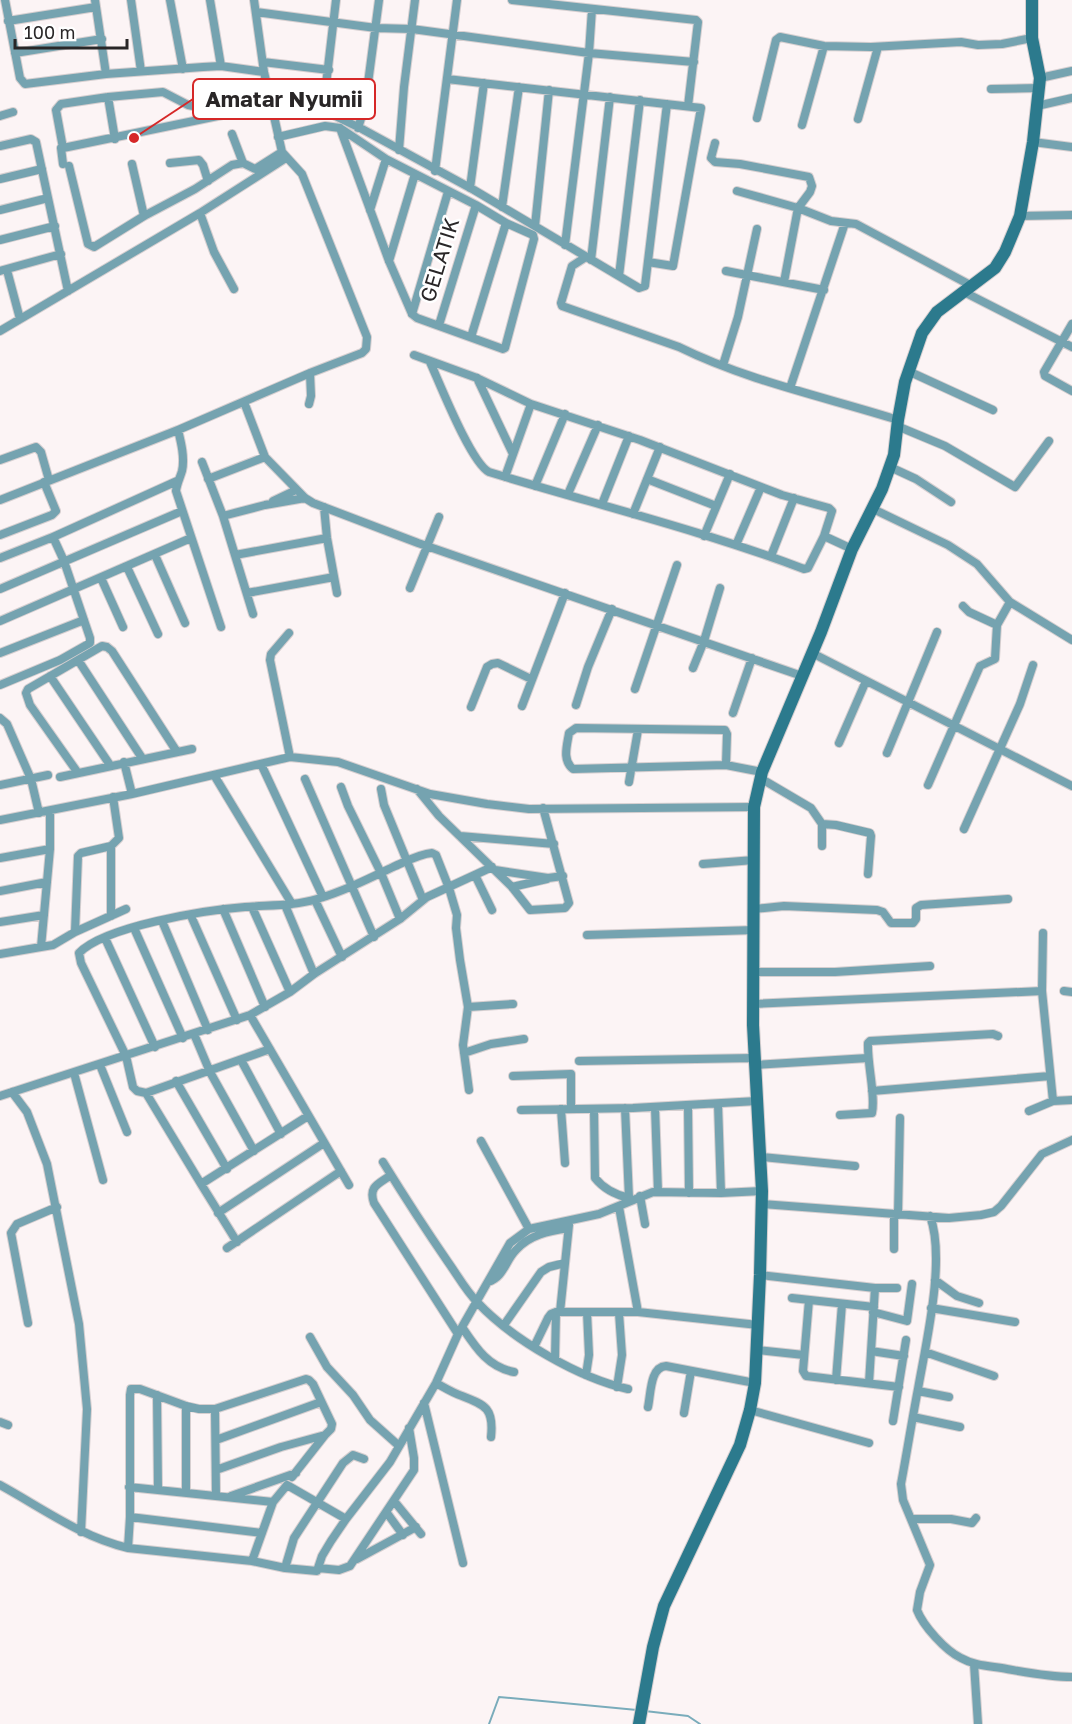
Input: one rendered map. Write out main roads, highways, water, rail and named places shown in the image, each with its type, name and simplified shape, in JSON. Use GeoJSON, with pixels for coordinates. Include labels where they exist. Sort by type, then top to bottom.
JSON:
{"type":"FeatureCollection","features":[{"type":"Feature","properties":{"kind":"main road"},"geometry":{"type":"LineString","coordinates":[[639,1724],[653,1647],[667,1599],[740,1445],[755,1383],[762,1191],[754,1061],[754,807],[761,775],[852,549],[882,489],[894,455],[897,423],[908,371],[922,333],[937,312],[995,268],[1005,252],[1020,216],[1033,142],[1039,83],[1032,38],[1032,0]]}},
{"type":"Feature","properties":{"kind":"waterway"},"geometry":{"type":"LineString","coordinates":[[489,1724],[499,1697],[637,1710]]}},
{"type":"Feature","properties":{"kind":"waterway"},"geometry":{"type":"LineString","coordinates":[[645,1711],[688,1716],[700,1724]]}},
{"type":"Feature","properties":{"kind":"place","name":"Amatar Nyumii"},"geometry":{"type":"Point","coordinates":[134,138]}}]}
